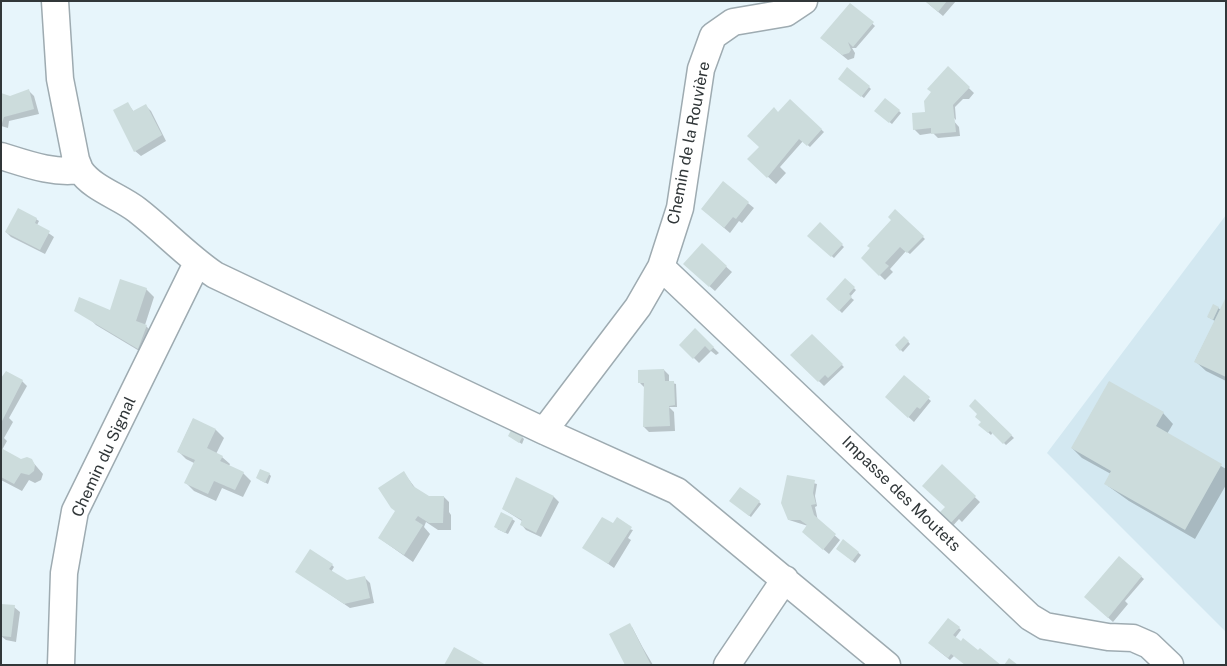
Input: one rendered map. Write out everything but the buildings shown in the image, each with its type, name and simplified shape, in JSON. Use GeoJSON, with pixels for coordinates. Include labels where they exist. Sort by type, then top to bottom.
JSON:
{"type":"FeatureCollection","features":[{"type":"Feature","properties":{"kind":"street"},"geometry":{"type":"LineString","coordinates":[[55,1],[60,79],[76,160],[84,176],[135,209],[197,263],[215,275],[544,431],[677,491],[887,665]]}},
{"type":"Feature","properties":{"kind":"street","name":"Chemin de la Rouvière"},"geometry":{"type":"LineString","coordinates":[[544,431],[638,306],[661,267],[680,208],[701,70],[713,36],[733,22],[786,13],[804,1]]}},
{"type":"Feature","properties":{"kind":"street"},"geometry":{"type":"LineString","coordinates":[[1,156],[40,168],[67,172],[80,170]]}},
{"type":"Feature","properties":{"kind":"street","name":"Chemin du Signal"},"geometry":{"type":"LineString","coordinates":[[61,665],[64,574],[76,511],[197,263]]}},
{"type":"Feature","properties":{"kind":"street","name":"Impasse des Moutets"},"geometry":{"type":"LineString","coordinates":[[661,267],[1030,617],[1045,626],[1108,637],[1133,638],[1149,645],[1170,665]]}},
{"type":"Feature","properties":{"kind":"street"},"geometry":{"type":"LineString","coordinates":[[727,665],[785,579]]}},
{"type":"Feature","properties":{"kind":"shaded area"},"geometry":{"type":"Polygon","coordinates":[[[1226,215],[1226,632],[1047,453],[1226,215]]]}}]}
